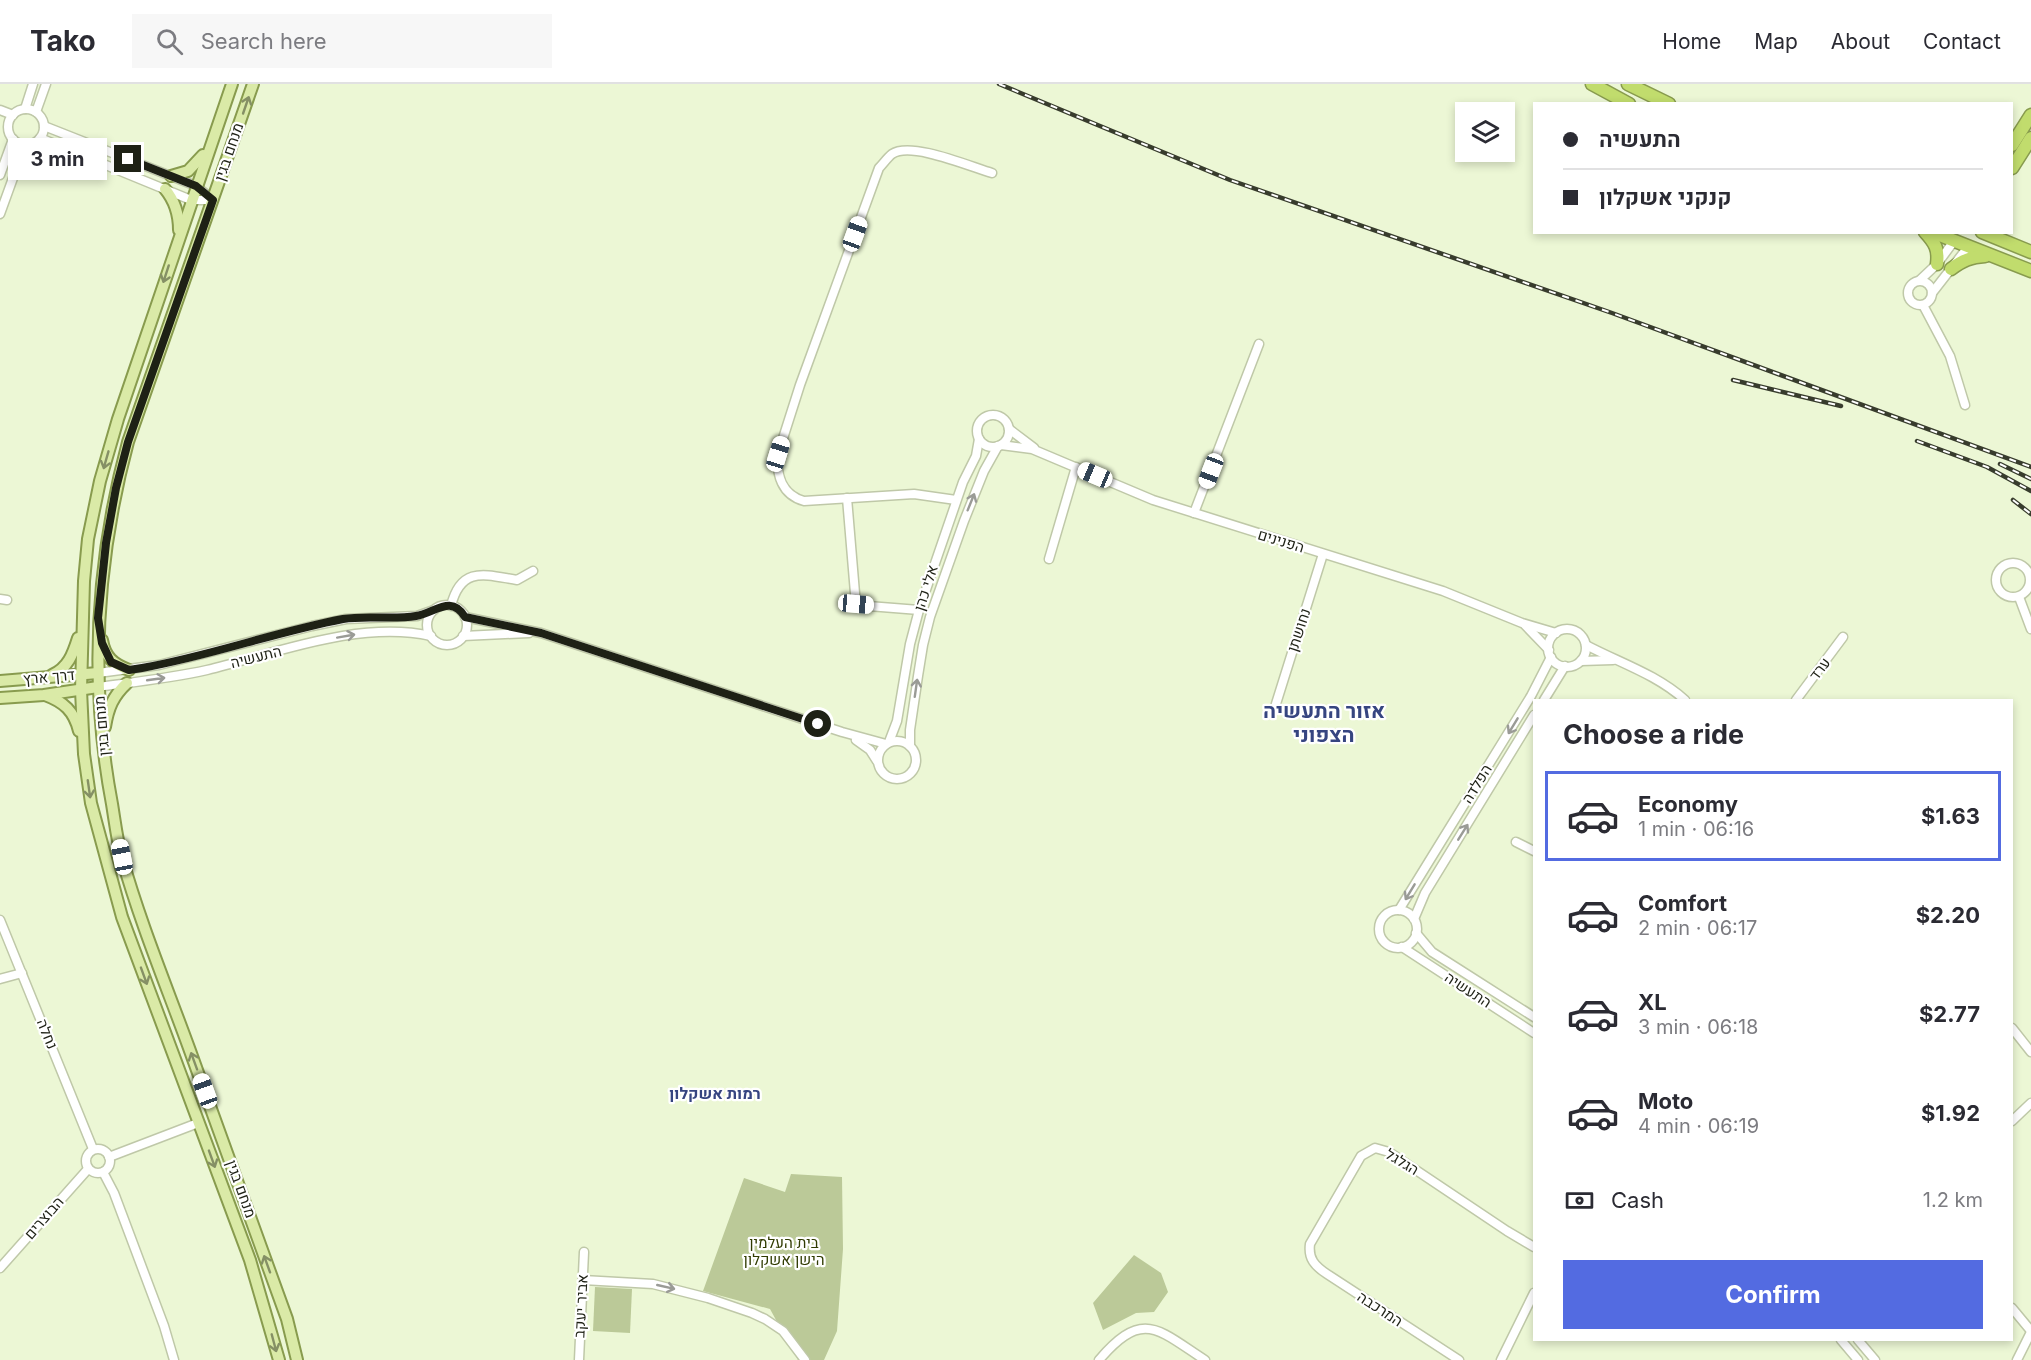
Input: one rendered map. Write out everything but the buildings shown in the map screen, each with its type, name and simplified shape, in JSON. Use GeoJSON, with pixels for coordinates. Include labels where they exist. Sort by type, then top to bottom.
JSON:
{"type":"FeatureCollection","features":[{"type":"Feature","properties":{"kind":"highway"},"geometry":{"type":"LineString","coordinates":[[1592,84],[1625,102]]}},
{"type":"Feature","properties":{"kind":"highway"},"geometry":{"type":"LineString","coordinates":[[1628,84],[1666,102]]}},
{"type":"Feature","properties":{"kind":"highway"},"geometry":{"type":"LineString","coordinates":[[2013,143],[2031,116]]}},
{"type":"Feature","properties":{"kind":"highway"},"geometry":{"type":"LineString","coordinates":[[2013,166],[2031,138]]}},
{"type":"Feature","properties":{"kind":"highway"},"geometry":{"type":"LineString","coordinates":[[1927,234],[1938,249],[1937,264]]}},
{"type":"Feature","properties":{"kind":"highway"},"geometry":{"type":"LineString","coordinates":[[1942,234],[1957,237],[1968,247],[2031,271]]}},
{"type":"Feature","properties":{"kind":"highway"},"geometry":{"type":"LineString","coordinates":[[1968,247],[1975,234]]}},
{"type":"Feature","properties":{"kind":"highway"},"geometry":{"type":"LineString","coordinates":[[1987,234],[2031,252]]}},
{"type":"Feature","properties":{"kind":"highway"},"geometry":{"type":"LineString","coordinates":[[2004,234],[2015,246]]}},
{"type":"Feature","properties":{"kind":"highway"},"geometry":{"type":"LineString","coordinates":[[1952,269],[1971,256],[1990,256]]}},
{"type":"Feature","properties":{"kind":"main road","name":"מנחם בגין"},"geometry":{"type":"LineString","coordinates":[[232,84],[118,419],[100,481],[88,539],[81,626],[81,690],[84,754],[91,803],[122,917],[250,1260],[279,1360]]}},
{"type":"Feature","properties":{"kind":"main road","name":"מנחם בגין"},"geometry":{"type":"LineString","coordinates":[[253,84],[122,465],[106,543],[98,618],[98,673],[104,751],[122,857],[287,1319],[297,1360]]}},
{"type":"Feature","properties":{"kind":"main road"},"geometry":{"type":"LineString","coordinates":[[171,176],[188,171],[204,155],[212,140]]}},
{"type":"Feature","properties":{"kind":"main road"},"geometry":{"type":"LineString","coordinates":[[165,189],[172,197],[176,209],[179,236]]}},
{"type":"Feature","properties":{"kind":"main road"},"geometry":{"type":"LineString","coordinates":[[98,618],[106,654],[111,662],[129,670]]}},
{"type":"Feature","properties":{"kind":"main road"},"geometry":{"type":"LineString","coordinates":[[46,677],[64,668],[81,626]]}},
{"type":"Feature","properties":{"kind":"main road","name":"דרך ארץ"},"geometry":{"type":"LineString","coordinates":[[0,681],[98,673]]}},
{"type":"Feature","properties":{"kind":"main road"},"geometry":{"type":"LineString","coordinates":[[104,751],[105,726],[111,703],[116,693],[127,683]]}},
{"type":"Feature","properties":{"kind":"main road","name":"התעשיה"},"geometry":{"type":"LineString","coordinates":[[81,690],[99,687]]}},
{"type":"Feature","properties":{"kind":"main road","name":"דרך ארץ"},"geometry":{"type":"LineString","coordinates":[[0,698],[81,690]]}},
{"type":"Feature","properties":{"kind":"main road"},"geometry":{"type":"LineString","coordinates":[[44,695],[66,705],[73,713],[84,754]]}},
{"type":"Feature","properties":{"kind":"street"},"geometry":{"type":"LineString","coordinates":[[25,109],[33,84]]}},
{"type":"Feature","properties":{"kind":"street"},"geometry":{"type":"LineString","coordinates":[[36,112],[46,84]]}},
{"type":"Feature","properties":{"kind":"street"},"geometry":{"type":"LineString","coordinates":[[25,109],[36,112],[44,126],[40,138],[25,145],[13,140],[4,126],[13,115],[25,109]]}},
{"type":"Feature","properties":{"kind":"street"},"geometry":{"type":"LineString","coordinates":[[0,110],[13,115]]}},
{"type":"Feature","properties":{"kind":"street"},"geometry":{"type":"LineString","coordinates":[[44,126],[196,186],[213,200]]}},
{"type":"Feature","properties":{"kind":"street"},"geometry":{"type":"LineString","coordinates":[[40,138],[191,200],[213,200]]}},
{"type":"Feature","properties":{"kind":"street"},"geometry":{"type":"LineString","coordinates":[[0,175],[13,140]]}},
{"type":"Feature","properties":{"kind":"street"},"geometry":{"type":"LineString","coordinates":[[0,214],[25,145]]}},
{"type":"Feature","properties":{"kind":"street"},"geometry":{"type":"LineString","coordinates":[[956,500],[914,494],[812,501],[797,499],[784,488],[777,463],[800,385],[879,168],[892,154],[904,150],[920,151],[992,173]]}},
{"type":"Feature","properties":{"kind":"street"},"geometry":{"type":"LineString","coordinates":[[1957,237],[1937,264],[1920,280],[1911,284],[1907,293],[1911,302],[1923,305],[1929,302],[1932,293],[1968,247]]}},
{"type":"Feature","properties":{"kind":"street"},"geometry":{"type":"LineString","coordinates":[[1920,280],[1929,284],[1932,293]]}},
{"type":"Feature","properties":{"kind":"street"},"geometry":{"type":"LineString","coordinates":[[1923,305],[1950,356],[1965,405]]}},
{"type":"Feature","properties":{"kind":"street"},"geometry":{"type":"LineString","coordinates":[[1194,513],[1259,344]]}},
{"type":"Feature","properties":{"kind":"street"},"geometry":{"type":"LineString","coordinates":[[986,416],[999,416],[1006,422],[1009,429],[1008,436],[1000,446],[987,446],[979,439],[978,426],[986,416]]}},
{"type":"Feature","properties":{"kind":"street","name":"הפנינים"},"geometry":{"type":"LineString","coordinates":[[1009,429],[1042,453]]}},
{"type":"Feature","properties":{"kind":"street","name":"אלי כהן"},"geometry":{"type":"LineString","coordinates":[[887,743],[897,720],[910,644],[919,610],[956,500],[976,456],[979,439]]}},
{"type":"Feature","properties":{"kind":"street","name":"הפנינים"},"geometry":{"type":"LineString","coordinates":[[1000,446],[1017,446],[1042,453],[1153,500],[1443,591],[1522,623],[1556,633]]}},
{"type":"Feature","properties":{"kind":"street","name":"אלי כהן"},"geometry":{"type":"LineString","coordinates":[[910,746],[910,730],[918,676],[930,617],[972,500],[984,471],[1000,446]]}},
{"type":"Feature","properties":{"kind":"street"},"geometry":{"type":"LineString","coordinates":[[1049,559],[1076,467]]}},
{"type":"Feature","properties":{"kind":"street"},"geometry":{"type":"LineString","coordinates":[[847,498],[856,604],[919,610]]}},
{"type":"Feature","properties":{"kind":"street","name":"נחושתן"},"geometry":{"type":"LineString","coordinates":[[1275,707],[1323,554]]}},
{"type":"Feature","properties":{"kind":"street"},"geometry":{"type":"LineString","coordinates":[[2007,564],[2023,566],[2030,574],[2030,585],[2019,597],[2007,597],[1996,583],[1998,572],[2007,564]]}},
{"type":"Feature","properties":{"kind":"street"},"geometry":{"type":"LineString","coordinates":[[452,606],[454,595],[468,578],[480,573],[517,580],[533,571]]}},
{"type":"Feature","properties":{"kind":"street"},"geometry":{"type":"LineString","coordinates":[[2019,597],[2031,629]]}},
{"type":"Feature","properties":{"kind":"street"},"geometry":{"type":"LineString","coordinates":[[442,606],[452,606],[462,612],[465,617],[466,630],[464,636],[459,640],[447,645],[437,642],[431,636],[427,625],[430,614],[434,610],[442,606]]}},
{"type":"Feature","properties":{"kind":"street","name":"התעשיה"},"geometry":{"type":"LineString","coordinates":[[98,673],[159,665],[312,626],[369,616],[417,616],[434,610]]}},
{"type":"Feature","properties":{"kind":"street"},"geometry":{"type":"LineString","coordinates":[[465,617],[541,633],[842,732],[887,743],[900,741],[910,746],[915,755],[916,764],[912,772],[904,778],[888,778],[881,772],[877,760],[864,745],[842,732]]}},
{"type":"Feature","properties":{"kind":"street","name":"הפנינים"},"geometry":{"type":"LineString","coordinates":[[1522,623],[1550,653]]}},
{"type":"Feature","properties":{"kind":"street"},"geometry":{"type":"LineString","coordinates":[[1581,661],[1586,651],[1584,639],[1576,631],[1566,629],[1556,633],[1552,638],[1550,653],[1554,662],[1571,666],[1581,661],[1617,660]]}},
{"type":"Feature","properties":{"kind":"street","name":"התעשיה"},"geometry":{"type":"LineString","coordinates":[[99,687],[163,679],[354,634],[409,631],[431,636]]}},
{"type":"Feature","properties":{"kind":"street"},"geometry":{"type":"LineString","coordinates":[[464,636],[541,633]]}},
{"type":"Feature","properties":{"kind":"street","name":"ערד"},"geometry":{"type":"LineString","coordinates":[[1797,699],[1844,637]]}},
{"type":"Feature","properties":{"kind":"street"},"geometry":{"type":"LineString","coordinates":[[1586,645],[1655,678],[1684,699]]}},
{"type":"Feature","properties":{"kind":"street","name":"הפלדה"},"geometry":{"type":"LineString","coordinates":[[1399,910],[1531,696],[1550,653]]}},
{"type":"Feature","properties":{"kind":"street"},"geometry":{"type":"LineString","coordinates":[[1545,699],[1565,666]]}},
{"type":"Feature","properties":{"kind":"street","name":"הפלדה"},"geometry":{"type":"LineString","coordinates":[[1414,919],[1425,893],[1533,717]]}},
{"type":"Feature","properties":{"kind":"street"},"geometry":{"type":"LineString","coordinates":[[877,760],[879,751],[887,743]]}},
{"type":"Feature","properties":{"kind":"street"},"geometry":{"type":"LineString","coordinates":[[1516,842],[1533,850]]}},
{"type":"Feature","properties":{"kind":"street"},"geometry":{"type":"LineString","coordinates":[[1399,910],[1414,919],[1416,933],[1411,942],[1402,947],[1388,944],[1380,931],[1384,916],[1399,910]]}},
{"type":"Feature","properties":{"kind":"street","name":"נחלה"},"geometry":{"type":"LineString","coordinates":[[0,920],[93,1149]]}},
{"type":"Feature","properties":{"kind":"street","name":"התעשיה"},"geometry":{"type":"LineString","coordinates":[[1416,933],[1432,952],[1533,1016]]}},
{"type":"Feature","properties":{"kind":"street","name":"התעשיה"},"geometry":{"type":"LineString","coordinates":[[1402,947],[1533,1032]]}},
{"type":"Feature","properties":{"kind":"street"},"geometry":{"type":"LineString","coordinates":[[0,979],[22,973]]}},
{"type":"Feature","properties":{"kind":"street"},"geometry":{"type":"LineString","coordinates":[[2013,1029],[2031,1052]]}},
{"type":"Feature","properties":{"kind":"street"},"geometry":{"type":"LineString","coordinates":[[2013,1121],[2031,1103]]}},
{"type":"Feature","properties":{"kind":"street"},"geometry":{"type":"LineString","coordinates":[[109,1156],[198,1123]]}},
{"type":"Feature","properties":{"kind":"street","name":"הגלגל"},"geometry":{"type":"LineString","coordinates":[[1308,1253],[1313,1236],[1361,1156],[1375,1148],[1389,1152],[1533,1246]]}},
{"type":"Feature","properties":{"kind":"street"},"geometry":{"type":"LineString","coordinates":[[93,1149],[101,1149],[109,1156],[110,1164],[103,1172],[93,1173],[88,1169],[86,1158],[93,1149]]}},
{"type":"Feature","properties":{"kind":"street","name":"הבוצרים"},"geometry":{"type":"LineString","coordinates":[[0,1268],[88,1169]]}},
{"type":"Feature","properties":{"kind":"street"},"geometry":{"type":"LineString","coordinates":[[103,1172],[114,1193],[164,1326],[174,1360]]}},
{"type":"Feature","properties":{"kind":"street","name":"אביר יעקב"},"geometry":{"type":"LineString","coordinates":[[579,1360],[584,1252]]}},
{"type":"Feature","properties":{"kind":"street","name":"המרכבה"},"geometry":{"type":"LineString","coordinates":[[1308,1253],[1311,1261],[1327,1274],[1459,1360]]}},
{"type":"Feature","properties":{"kind":"street"},"geometry":{"type":"LineString","coordinates":[[583,1280],[653,1284],[741,1309],[765,1319],[783,1331],[805,1360]]}},
{"type":"Feature","properties":{"kind":"street"},"geometry":{"type":"LineString","coordinates":[[1501,1360],[1533,1295]]}},
{"type":"Feature","properties":{"kind":"street"},"geometry":{"type":"LineString","coordinates":[[2013,1309],[2031,1332],[2017,1360]]}},
{"type":"Feature","properties":{"kind":"street"},"geometry":{"type":"LineString","coordinates":[[1099,1360],[1115,1341],[1125,1334],[1148,1327],[1159,1330],[1195,1357],[1205,1360]]}},
{"type":"Feature","properties":{"kind":"street"},"geometry":{"type":"LineString","coordinates":[[1842,1341],[1858,1360]]}},
{"type":"Feature","properties":{"kind":"street"},"geometry":{"type":"LineString","coordinates":[[1859,1341],[1875,1360]]}},
{"type":"Feature","properties":{"kind":"green space","name":"בית העלמין הישן אשקלון"},"geometry":{"type":"Polygon","coordinates":[[[791,1174],[842,1177],[843,1249],[837,1331],[824,1360],[798,1360],[770,1309],[703,1291],[744,1178],[785,1192],[791,1174]]]}},
{"type":"Feature","properties":{"kind":"green space"},"geometry":{"type":"Polygon","coordinates":[[[1134,1255],[1161,1273],[1168,1292],[1154,1312],[1136,1313],[1103,1330],[1093,1303],[1134,1255]]]}},
{"type":"Feature","properties":{"kind":"green space"},"geometry":{"type":"Polygon","coordinates":[[[595,1287],[632,1289],[630,1333],[593,1331],[595,1287]]]}},
{"type":"Feature","properties":{"kind":"railway"},"geometry":{"type":"LineString","coordinates":[[999,84],[1230,180],[1612,313],[2031,467]]}},
{"type":"Feature","properties":{"kind":"railway"},"geometry":{"type":"LineString","coordinates":[[1733,380],[1841,406]]}},
{"type":"Feature","properties":{"kind":"railway"},"geometry":{"type":"LineString","coordinates":[[1917,441],[1987,467],[2031,491]]}},
{"type":"Feature","properties":{"kind":"railway"},"geometry":{"type":"LineString","coordinates":[[2000,464],[2031,479]]}},
{"type":"Feature","properties":{"kind":"railway"},"geometry":{"type":"LineString","coordinates":[[2013,500],[2031,514]]}},
{"type":"Feature","properties":{"kind":"district","name":"אזור התעשיה הצפוני"},"geometry":{"type":"Point","coordinates":[1324,723]}},
{"type":"Feature","properties":{"kind":"district","name":"רמות אשקלון"},"geometry":{"type":"Point","coordinates":[715,1093]}},
{"type":"Feature","properties":{"kind":"route"},"geometry":{"type":"LineString","coordinates":[[128,159],[196,186],[213,200],[128,442],[116,488],[106,543],[98,618],[102,643],[111,662],[129,670],[142,668],[312,626],[369,616],[417,616],[447,605],[457,608],[465,617],[541,633],[818,724]]}}]}
